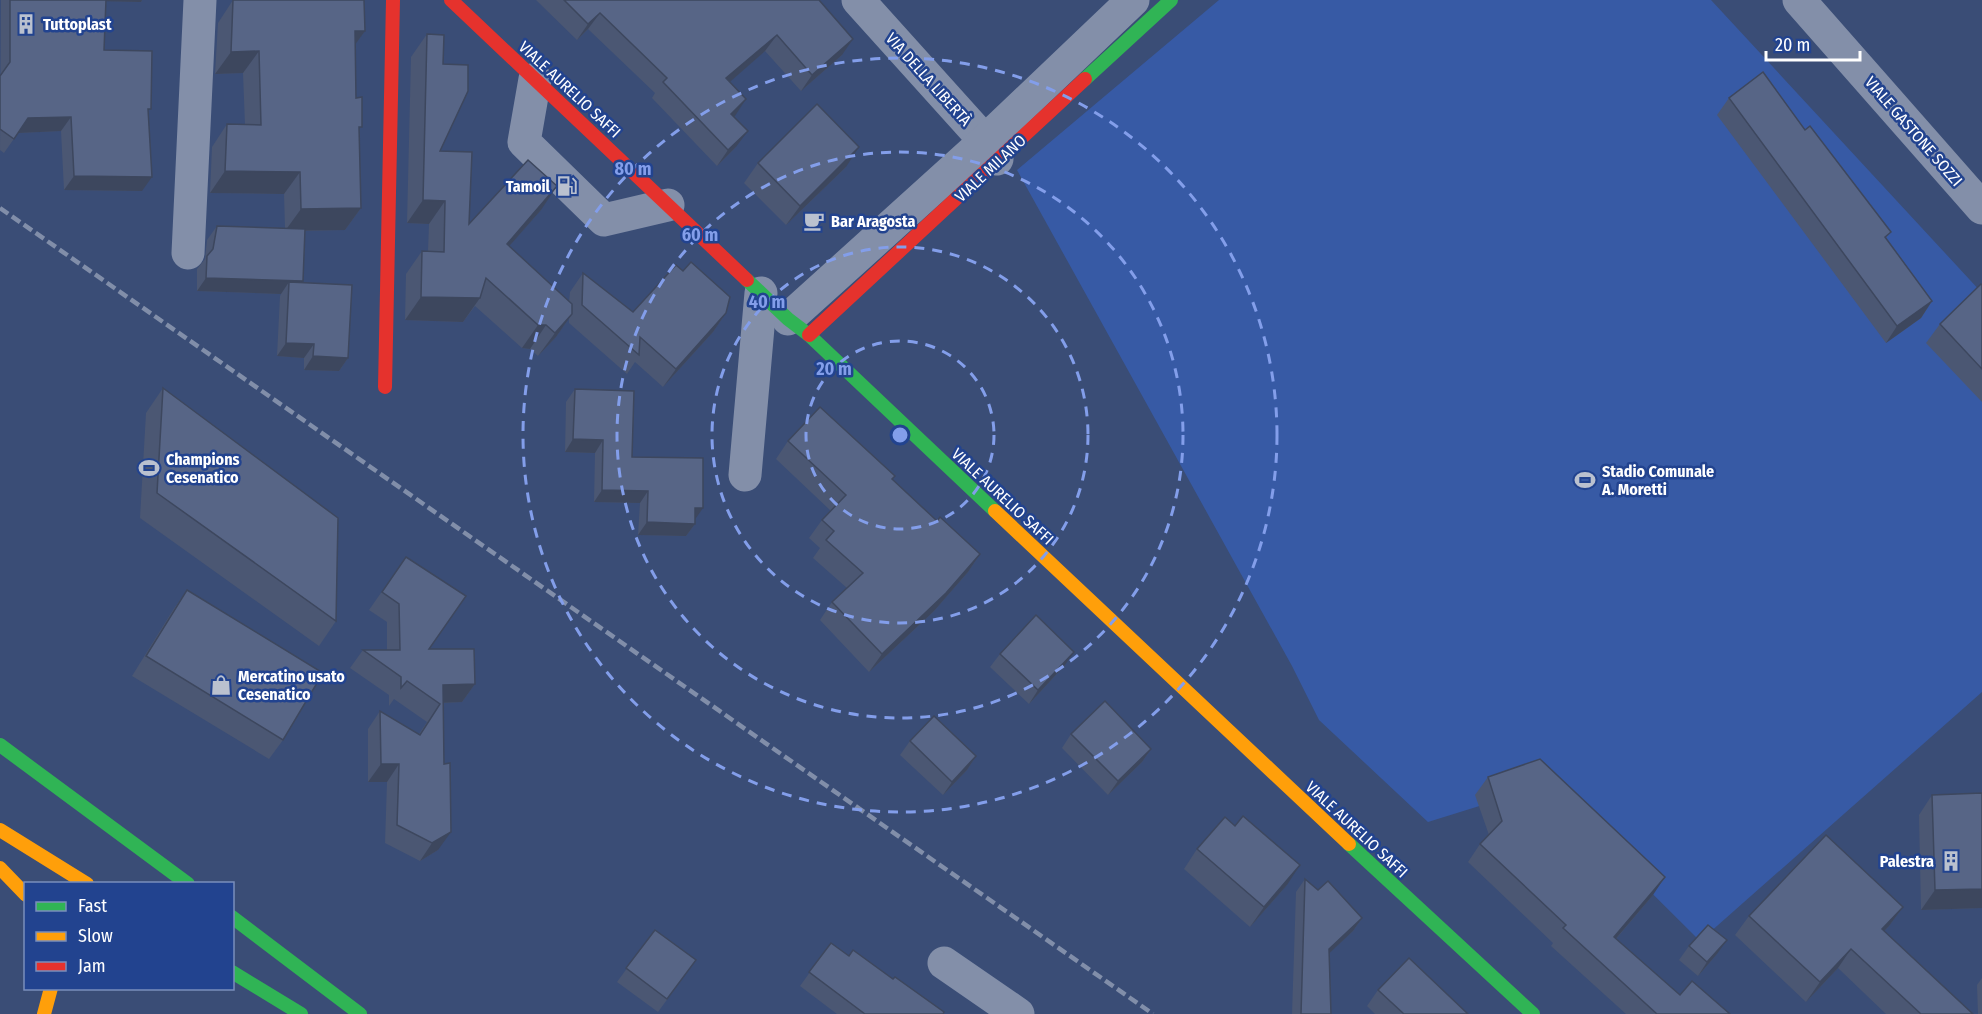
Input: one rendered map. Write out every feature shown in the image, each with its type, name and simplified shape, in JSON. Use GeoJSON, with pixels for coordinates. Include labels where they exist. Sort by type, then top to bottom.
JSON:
{"type":"FeatureCollection","features":[{"type":"Feature","properties":{"kind":"street"},"geometry":{"type":"LineString","coordinates":[[188,253],[200,0]]}},
{"type":"Feature","properties":{"kind":"street"},"geometry":{"type":"LineString","coordinates":[[385,387],[393,0]]}},
{"type":"Feature","properties":{"kind":"street","name":"VIALE AURELIO SAFFI"},"geometry":{"type":"LineString","coordinates":[[451,0],[1265,766],[1533,1014]]}},
{"type":"Feature","properties":{"kind":"street","name":"VIA DELLA LIBERTÀ"},"geometry":{"type":"LineString","coordinates":[[858,0],[992,151]]}},
{"type":"Feature","properties":{"kind":"street","name":"VIALE MILANO"},"geometry":{"type":"LineString","coordinates":[[992,151],[1133,0]]}},
{"type":"Feature","properties":{"kind":"street","name":"VIALE GASTONE SOZZI"},"geometry":{"type":"LineString","coordinates":[[1799,0],[1982,208]]}},
{"type":"Feature","properties":{"kind":"street","name":"VIALE MILANO"},"geometry":{"type":"LineString","coordinates":[[798,327],[992,151],[1165,2]]}},
{"type":"Feature","properties":{"kind":"street"},"geometry":{"type":"LineString","coordinates":[[534,79],[524,142],[604,220],[668,205]]}},
{"type":"Feature","properties":{"kind":"street"},"geometry":{"type":"LineString","coordinates":[[745,475],[761,293]]}},
{"type":"Feature","properties":{"kind":"street"},"geometry":{"type":"LineString","coordinates":[[0,745],[185,882]]}},
{"type":"Feature","properties":{"kind":"street"},"geometry":{"type":"LineString","coordinates":[[0,830],[84,882]]}},
{"type":"Feature","properties":{"kind":"street"},"geometry":{"type":"LineString","coordinates":[[0,868],[24,892]]}},
{"type":"Feature","properties":{"kind":"street"},"geometry":{"type":"LineString","coordinates":[[234,919],[360,1014]]}},
{"type":"Feature","properties":{"kind":"street"},"geometry":{"type":"LineString","coordinates":[[944,963],[1018,1014]]}},
{"type":"Feature","properties":{"kind":"street"},"geometry":{"type":"LineString","coordinates":[[234,973],[301,1014]]}},
{"type":"Feature","properties":{"kind":"street"},"geometry":{"type":"LineString","coordinates":[[44,1014],[50,990]]}},
{"type":"Feature","properties":{"kind":"shaded area","name":"Stadio Comunale A. Moretti"},"geometry":{"type":"Polygon","coordinates":[[[1219,0],[1711,0],[1982,293],[1982,692],[1700,941],[1544,786],[1428,822],[1319,720],[1292,666],[1017,170],[1219,0]]]}},
{"type":"Feature","properties":{"kind":"building"},"geometry":{"type":"Polygon","coordinates":[[[10,0],[106,0],[104,50],[152,51],[151,109],[148,109],[152,177],[74,176],[71,117],[28,118],[14,139],[0,129],[0,76],[10,62],[10,0]]]}},
{"type":"Feature","properties":{"kind":"building"},"geometry":{"type":"Polygon","coordinates":[[[233,0],[364,0],[365,31],[355,31],[356,98],[362,97],[362,127],[359,127],[361,208],[301,209],[300,172],[225,171],[227,124],[261,125],[259,51],[231,52],[233,0]]]}},
{"type":"Feature","properties":{"kind":"building"},"geometry":{"type":"Polygon","coordinates":[[[564,0],[819,0],[853,39],[812,75],[777,35],[726,78],[746,99],[731,114],[748,131],[728,150],[663,82],[667,78],[600,13],[588,24],[564,0]]]}},
{"type":"Feature","properties":{"kind":"building"},"geometry":{"type":"Polygon","coordinates":[[[427,34],[444,35],[443,64],[468,65],[468,91],[440,151],[472,152],[469,224],[528,160],[557,186],[507,244],[572,304],[572,314],[555,333],[546,325],[538,325],[486,278],[480,298],[421,297],[422,251],[444,252],[445,201],[423,200],[427,34]]]}},
{"type":"Feature","properties":{"kind":"building"},"geometry":{"type":"Polygon","coordinates":[[[1763,72],[1805,130],[1810,126],[1891,232],[1885,237],[1932,301],[1897,326],[1729,98],[1763,72]]]}},
{"type":"Feature","properties":{"kind":"building"},"geometry":{"type":"Polygon","coordinates":[[[817,104],[859,147],[800,206],[758,163],[817,104]]]}},
{"type":"Feature","properties":{"kind":"building"},"geometry":{"type":"Polygon","coordinates":[[[217,226],[305,229],[303,281],[206,278],[207,256],[213,249],[217,226]]]}},
{"type":"Feature","properties":{"kind":"building"},"geometry":{"type":"Polygon","coordinates":[[[691,262],[730,297],[726,313],[676,369],[640,337],[639,355],[582,305],[583,273],[633,312],[676,265],[683,271],[691,262]]]}},
{"type":"Feature","properties":{"kind":"building"},"geometry":{"type":"Polygon","coordinates":[[[289,282],[352,285],[348,358],[313,356],[314,344],[286,343],[289,282]]]}},
{"type":"Feature","properties":{"kind":"building"},"geometry":{"type":"Polygon","coordinates":[[[1982,285],[1982,369],[1940,324],[1982,285]]]}},
{"type":"Feature","properties":{"kind":"building"},"geometry":{"type":"Polygon","coordinates":[[[163,388],[338,518],[336,621],[157,493],[163,388]]]}},
{"type":"Feature","properties":{"kind":"building"},"geometry":{"type":"Polygon","coordinates":[[[575,389],[634,391],[632,457],[703,458],[703,508],[695,508],[695,524],[647,522],[648,491],[602,490],[603,440],[573,439],[575,389]]]}},
{"type":"Feature","properties":{"kind":"building"},"geometry":{"type":"Polygon","coordinates":[[[820,407],[895,476],[892,479],[937,521],[940,517],[980,554],[946,593],[882,654],[832,602],[863,573],[826,540],[834,531],[822,520],[846,495],[788,441],[820,407]]]}},
{"type":"Feature","properties":{"kind":"building"},"geometry":{"type":"Polygon","coordinates":[[[406,557],[466,596],[429,649],[474,649],[475,684],[443,685],[444,764],[450,763],[451,832],[432,843],[397,825],[399,764],[381,764],[380,711],[420,735],[440,704],[407,681],[401,688],[401,677],[363,650],[400,650],[399,604],[382,592],[406,557]]]}},
{"type":"Feature","properties":{"kind":"building","name":"Mercatino usato Cesenatico"},"geometry":{"type":"Polygon","coordinates":[[[187,590],[323,673],[283,740],[146,656],[187,590]]]}},
{"type":"Feature","properties":{"kind":"building"},"geometry":{"type":"Polygon","coordinates":[[[1036,615],[1074,652],[1038,690],[1000,654],[1036,615]]]}},
{"type":"Feature","properties":{"kind":"building"},"geometry":{"type":"Polygon","coordinates":[[[1105,701],[1151,749],[1118,781],[1071,734],[1105,701]]]}},
{"type":"Feature","properties":{"kind":"building"},"geometry":{"type":"Polygon","coordinates":[[[934,716],[976,756],[952,782],[910,741],[934,716]]]}},
{"type":"Feature","properties":{"kind":"building"},"geometry":{"type":"Polygon","coordinates":[[[1540,759],[1665,877],[1614,937],[1680,995],[1692,981],[1730,1014],[1657,1014],[1563,928],[1566,925],[1480,844],[1502,821],[1488,777],[1540,759]]]}},
{"type":"Feature","properties":{"kind":"building","name":"Palestra"},"geometry":{"type":"Polygon","coordinates":[[[1982,793],[1982,889],[1935,890],[1932,795],[1982,793]]]}},
{"type":"Feature","properties":{"kind":"building"},"geometry":{"type":"Polygon","coordinates":[[[1243,816],[1300,865],[1264,907],[1197,849],[1225,817],[1235,826],[1243,816]]]}},
{"type":"Feature","properties":{"kind":"building"},"geometry":{"type":"Polygon","coordinates":[[[1826,835],[1903,907],[1882,929],[1973,1014],[1921,1014],[1851,949],[1820,982],[1749,916],[1826,835]]]}},
{"type":"Feature","properties":{"kind":"building"},"geometry":{"type":"Polygon","coordinates":[[[1305,879],[1318,890],[1328,881],[1362,918],[1329,949],[1331,1014],[1301,1014],[1305,879]]]}},
{"type":"Feature","properties":{"kind":"building"},"geometry":{"type":"Polygon","coordinates":[[[1708,925],[1727,940],[1707,962],[1689,946],[1708,925]]]}},
{"type":"Feature","properties":{"kind":"building"},"geometry":{"type":"Polygon","coordinates":[[[655,930],[696,960],[667,999],[626,968],[655,930]]]}},
{"type":"Feature","properties":{"kind":"building"},"geometry":{"type":"Polygon","coordinates":[[[831,943],[849,956],[853,950],[893,979],[895,977],[944,1012],[943,1014],[865,1014],[809,972],[831,943]]]}},
{"type":"Feature","properties":{"kind":"building"},"geometry":{"type":"Polygon","coordinates":[[[1409,958],[1468,1014],[1404,1014],[1378,990],[1409,958]]]}},
{"type":"Feature","properties":{"kind":"railway"},"geometry":{"type":"LineString","coordinates":[[0,208],[1153,1014]]}},
{"type":"Feature","properties":{"kind":"traffic: fast"},"geometry":{"type":"LineString","coordinates":[[1085,79],[1171,0]]}},
{"type":"Feature","properties":{"kind":"traffic: fast"},"geometry":{"type":"LineString","coordinates":[[747,280],[788,319],[809,335],[995,511]]}},
{"type":"Feature","properties":{"kind":"traffic: fast"},"geometry":{"type":"LineString","coordinates":[[0,745],[185,882]]}},
{"type":"Feature","properties":{"kind":"traffic: fast"},"geometry":{"type":"LineString","coordinates":[[1349,844],[1533,1014]]}},
{"type":"Feature","properties":{"kind":"traffic: fast"},"geometry":{"type":"LineString","coordinates":[[234,919],[360,1014]]}},
{"type":"Feature","properties":{"kind":"traffic: fast"},"geometry":{"type":"LineString","coordinates":[[234,973],[301,1014]]}},
{"type":"Feature","properties":{"kind":"traffic: slow"},"geometry":{"type":"LineString","coordinates":[[995,511],[1349,844]]}},
{"type":"Feature","properties":{"kind":"traffic: slow"},"geometry":{"type":"LineString","coordinates":[[0,830],[84,882]]}},
{"type":"Feature","properties":{"kind":"traffic: slow"},"geometry":{"type":"LineString","coordinates":[[0,868],[24,893]]}},
{"type":"Feature","properties":{"kind":"traffic: slow"},"geometry":{"type":"LineString","coordinates":[[44,1014],[50,990]]}},
{"type":"Feature","properties":{"kind":"traffic: jam"},"geometry":{"type":"LineString","coordinates":[[385,387],[393,0]]}},
{"type":"Feature","properties":{"kind":"traffic: jam"},"geometry":{"type":"LineString","coordinates":[[451,0],[747,280]]}},
{"type":"Feature","properties":{"kind":"traffic: jam"},"geometry":{"type":"LineString","coordinates":[[809,335],[1085,79]]}},
{"type":"Feature","properties":{"kind":"place","name":"Tuttoplast"},"geometry":{"type":"Point","coordinates":[26,24]}},
{"type":"Feature","properties":{"kind":"place","name":"Tamoil"},"geometry":{"type":"Point","coordinates":[567,186]}},
{"type":"Feature","properties":{"kind":"place","name":"Bar Aragosta"},"geometry":{"type":"Point","coordinates":[814,221]}},
{"type":"Feature","properties":{"kind":"place","name":"Champions Cesenatico"},"geometry":{"type":"Point","coordinates":[149,468]}},
{"type":"Feature","properties":{"kind":"place","name":"Stadio Comunale A. Moretti"},"geometry":{"type":"Point","coordinates":[1585,480]}},
{"type":"Feature","properties":{"kind":"place","name":"Mercatino usato Cesenatico"},"geometry":{"type":"Point","coordinates":[221,685]}},
{"type":"Feature","properties":{"kind":"place","name":"Palestra"},"geometry":{"type":"Point","coordinates":[1951,861]}}]}
